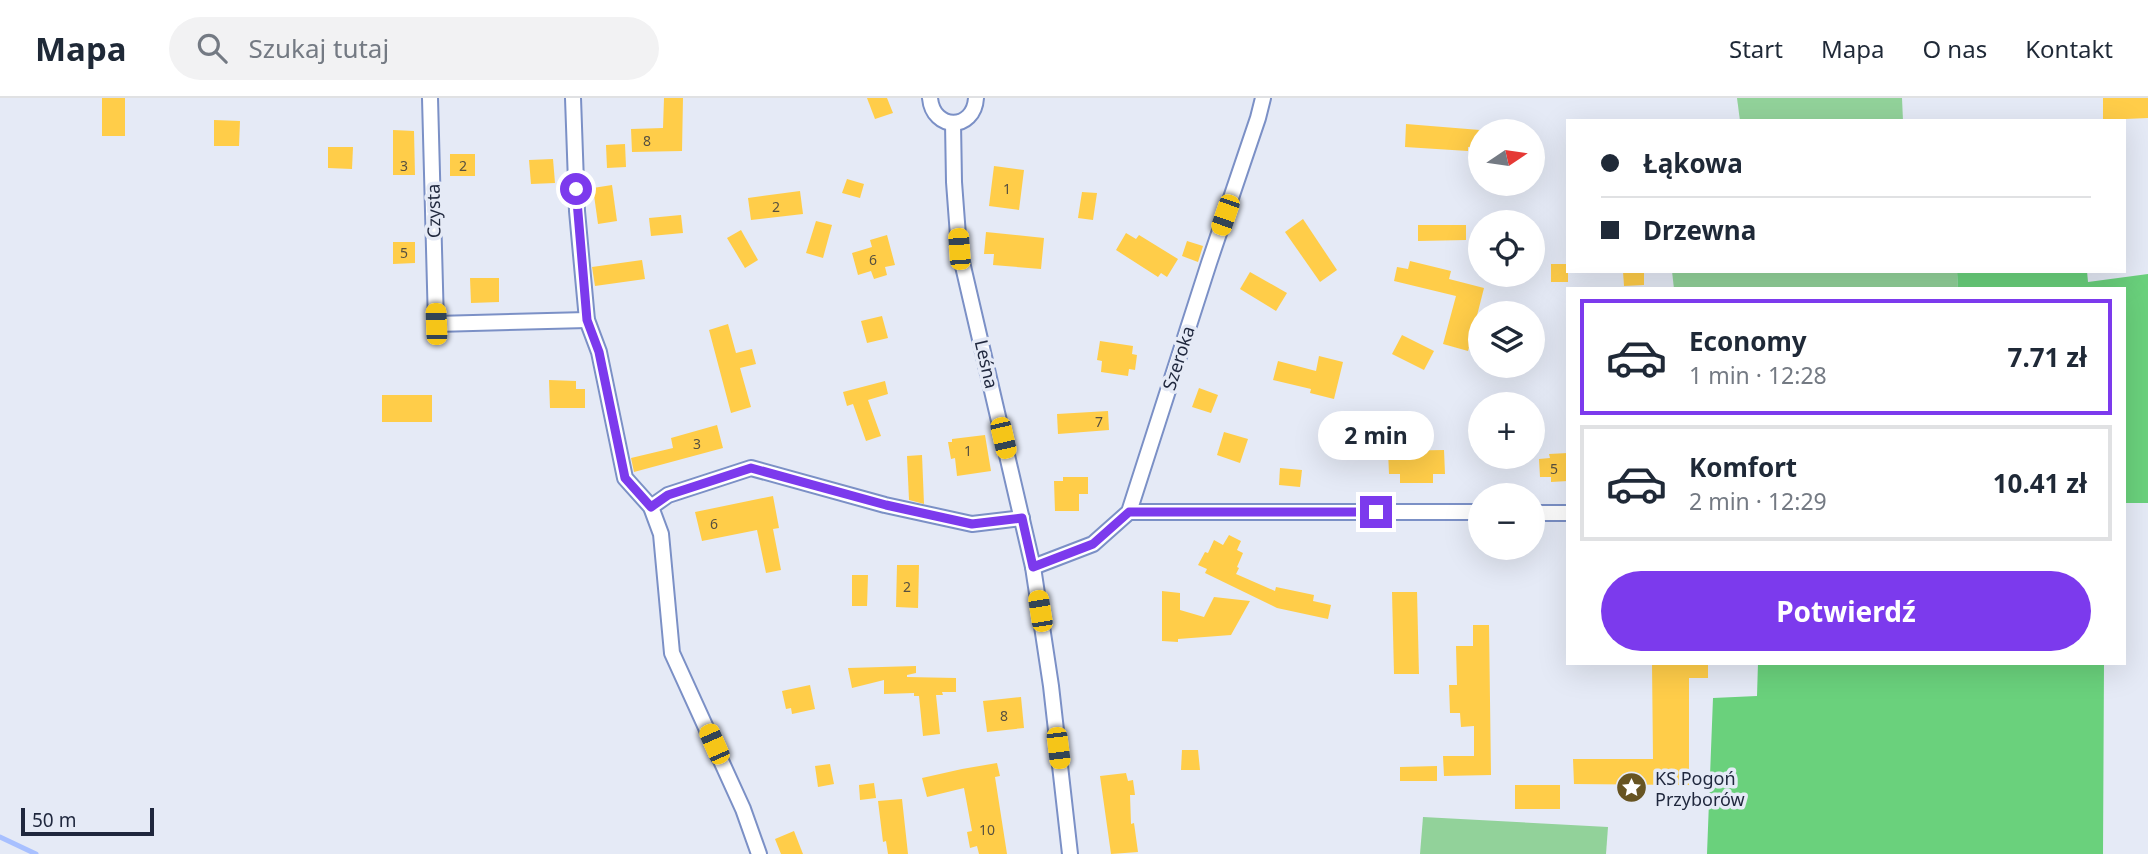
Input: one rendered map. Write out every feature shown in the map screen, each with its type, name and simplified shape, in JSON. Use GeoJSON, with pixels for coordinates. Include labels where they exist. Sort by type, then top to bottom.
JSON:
{"type":"FeatureCollection","features":[{"type":"Feature","properties":{"kind":"street","name":"Czysta"},"geometry":{"type":"LineString","coordinates":[[430,98],[436,324],[587,320]]}},
{"type":"Feature","properties":{"kind":"street"},"geometry":{"type":"LineString","coordinates":[[573,98],[577,211],[587,320],[599,352],[625,478],[651,507],[661,534],[672,653],[743,809],[759,854]]}},
{"type":"Feature","properties":{"kind":"street"},"geometry":{"type":"LineString","coordinates":[[930,98],[934,113],[953,123],[972,113],[976,98]]}},
{"type":"Feature","properties":{"kind":"street","name":"Szeroka"},"geometry":{"type":"LineString","coordinates":[[1129,512],[1263,98]]}},
{"type":"Feature","properties":{"kind":"street","name":"Leśna"},"geometry":{"type":"LineString","coordinates":[[953,123],[959,249],[1033,567],[1051,686],[1070,854]]}},
{"type":"Feature","properties":{"kind":"street"},"geometry":{"type":"LineString","coordinates":[[651,507],[668,495],[751,468],[886,505],[972,524],[1022,518]]}},
{"type":"Feature","properties":{"kind":"street"},"geometry":{"type":"LineString","coordinates":[[1033,567],[1093,544],[1129,512],[1468,512]]}},
{"type":"Feature","properties":{"kind":"street"},"geometry":{"type":"LineString","coordinates":[[1545,513],[1566,513]]}},
{"type":"Feature","properties":{"kind":"green space"},"geometry":{"type":"Polygon","coordinates":[[[1737,98],[1902,98],[1903,119],[1740,119],[1737,98]]]}},
{"type":"Feature","properties":{"kind":"green space"},"geometry":{"type":"Polygon","coordinates":[[[1672,273],[1957,273],[1958,287],[1674,287],[1672,273]]]}},
{"type":"Feature","properties":{"kind":"green space"},"geometry":{"type":"Polygon","coordinates":[[[1957,273],[2087,273],[2088,282],[2148,274],[2148,503],[2126,503],[2126,287],[1958,287],[1957,273]]]}},
{"type":"Feature","properties":{"kind":"green space"},"geometry":{"type":"Polygon","coordinates":[[[1758,665],[2104,665],[2103,854],[1707,854],[1713,698],[1757,696],[1758,665]]]}},
{"type":"Feature","properties":{"kind":"green space"},"geometry":{"type":"Polygon","coordinates":[[[1423,817],[1608,827],[1606,854],[1420,854],[1423,817]]]}},
{"type":"Feature","properties":{"kind":"building"},"geometry":{"type":"Polygon","coordinates":[[[102,98],[125,98],[125,136],[102,136],[102,98]]]}},
{"type":"Feature","properties":{"kind":"building"},"geometry":{"type":"Polygon","coordinates":[[[664,98],[683,98],[682,151],[632,152],[631,129],[663,128],[664,98]]]}},
{"type":"Feature","properties":{"kind":"building"},"geometry":{"type":"Polygon","coordinates":[[[867,98],[887,98],[893,113],[875,119],[867,98]]]}},
{"type":"Feature","properties":{"kind":"building"},"geometry":{"type":"Polygon","coordinates":[[[2103,98],[2148,98],[2148,118],[2103,119],[2103,98]]]}},
{"type":"Feature","properties":{"kind":"building"},"geometry":{"type":"Polygon","coordinates":[[[214,120],[240,121],[239,146],[214,146],[214,120]]]}},
{"type":"Feature","properties":{"kind":"building"},"geometry":{"type":"Polygon","coordinates":[[[1406,124],[1468,129],[1468,151],[1405,147],[1406,124]]]}},
{"type":"Feature","properties":{"kind":"building"},"geometry":{"type":"Polygon","coordinates":[[[393,130],[414,131],[415,175],[393,175],[393,130]]]}},
{"type":"Feature","properties":{"kind":"building"},"geometry":{"type":"Polygon","coordinates":[[[625,144],[626,167],[607,168],[606,145],[625,144]]]}},
{"type":"Feature","properties":{"kind":"building"},"geometry":{"type":"Polygon","coordinates":[[[328,147],[353,147],[352,169],[328,168],[328,147]]]}},
{"type":"Feature","properties":{"kind":"building"},"geometry":{"type":"Polygon","coordinates":[[[450,154],[475,154],[475,176],[450,176],[450,154]]]}},
{"type":"Feature","properties":{"kind":"building"},"geometry":{"type":"Polygon","coordinates":[[[553,159],[555,183],[531,184],[529,160],[553,159]]]}},
{"type":"Feature","properties":{"kind":"building"},"geometry":{"type":"Polygon","coordinates":[[[994,166],[1024,170],[1019,210],[989,206],[994,166]]]}},
{"type":"Feature","properties":{"kind":"building"},"geometry":{"type":"Polygon","coordinates":[[[847,179],[864,184],[860,198],[842,193],[847,179]]]}},
{"type":"Feature","properties":{"kind":"building"},"geometry":{"type":"Polygon","coordinates":[[[612,185],[617,221],[598,224],[593,188],[612,185]]]}},
{"type":"Feature","properties":{"kind":"building"},"geometry":{"type":"Polygon","coordinates":[[[800,191],[803,214],[751,220],[748,198],[800,191]]]}},
{"type":"Feature","properties":{"kind":"building"},"geometry":{"type":"Polygon","coordinates":[[[1082,192],[1097,193],[1093,220],[1078,218],[1082,192]]]}},
{"type":"Feature","properties":{"kind":"building"},"geometry":{"type":"Polygon","coordinates":[[[681,215],[683,233],[651,236],[649,218],[681,215]]]}},
{"type":"Feature","properties":{"kind":"building"},"geometry":{"type":"Polygon","coordinates":[[[1303,219],[1337,270],[1320,282],[1285,232],[1303,219]]]}},
{"type":"Feature","properties":{"kind":"building"},"geometry":{"type":"Polygon","coordinates":[[[816,221],[832,225],[823,258],[806,253],[816,221]]]}},
{"type":"Feature","properties":{"kind":"building"},"geometry":{"type":"Polygon","coordinates":[[[1418,225],[1466,225],[1466,240],[1418,241],[1418,225]]]}},
{"type":"Feature","properties":{"kind":"building"},"geometry":{"type":"Polygon","coordinates":[[[741,230],[758,260],[745,268],[727,238],[741,230]]]}},
{"type":"Feature","properties":{"kind":"building"},"geometry":{"type":"Polygon","coordinates":[[[986,232],[1044,238],[1041,269],[993,265],[994,254],[984,254],[986,232]]]}},
{"type":"Feature","properties":{"kind":"building"},"geometry":{"type":"Polygon","coordinates":[[[1126,233],[1136,239],[1139,235],[1178,259],[1167,277],[1161,273],[1158,277],[1116,250],[1126,233]]]}},
{"type":"Feature","properties":{"kind":"building"},"geometry":{"type":"Polygon","coordinates":[[[887,235],[895,265],[885,267],[887,275],[874,279],[871,271],[858,275],[852,253],[872,247],[870,240],[887,235]]]}},
{"type":"Feature","properties":{"kind":"building"},"geometry":{"type":"Polygon","coordinates":[[[1187,241],[1203,246],[1198,262],[1182,256],[1187,241]]]}},
{"type":"Feature","properties":{"kind":"building"},"geometry":{"type":"Polygon","coordinates":[[[393,242],[415,242],[415,263],[393,264],[393,242]]]}},
{"type":"Feature","properties":{"kind":"building"},"geometry":{"type":"Polygon","coordinates":[[[642,260],[645,279],[595,286],[592,267],[642,260]]]}},
{"type":"Feature","properties":{"kind":"building"},"geometry":{"type":"Polygon","coordinates":[[[1410,261],[1451,271],[1449,279],[1468,284],[1468,287],[1484,288],[1481,301],[1468,301],[1468,351],[1443,344],[1456,296],[1394,281],[1397,267],[1408,269],[1410,261]]]}},
{"type":"Feature","properties":{"kind":"building"},"geometry":{"type":"Polygon","coordinates":[[[1551,264],[1566,264],[1568,282],[1551,282],[1551,264]]]}},
{"type":"Feature","properties":{"kind":"building"},"geometry":{"type":"Polygon","coordinates":[[[1250,272],[1287,293],[1276,311],[1240,289],[1250,272]]]}},
{"type":"Feature","properties":{"kind":"building"},"geometry":{"type":"Polygon","coordinates":[[[1623,273],[1644,273],[1644,285],[1624,286],[1623,273]]]}},
{"type":"Feature","properties":{"kind":"building"},"geometry":{"type":"Polygon","coordinates":[[[470,278],[499,278],[499,302],[471,303],[470,278]]]}},
{"type":"Feature","properties":{"kind":"building"},"geometry":{"type":"Polygon","coordinates":[[[882,316],[888,338],[867,343],[861,321],[882,316]]]}},
{"type":"Feature","properties":{"kind":"building"},"geometry":{"type":"Polygon","coordinates":[[[728,324],[736,353],[752,349],[756,364],[740,368],[751,407],[731,413],[709,330],[728,324]]]}},
{"type":"Feature","properties":{"kind":"building"},"geometry":{"type":"Polygon","coordinates":[[[1402,335],[1434,351],[1424,370],[1392,354],[1402,335]]]}},
{"type":"Feature","properties":{"kind":"building"},"geometry":{"type":"Polygon","coordinates":[[[1100,341],[1133,346],[1132,354],[1137,355],[1135,370],[1129,369],[1128,376],[1101,372],[1102,361],[1097,360],[1100,341]]]}},
{"type":"Feature","properties":{"kind":"building"},"geometry":{"type":"Polygon","coordinates":[[[1319,356],[1343,362],[1334,399],[1310,393],[1311,389],[1273,380],[1278,361],[1316,371],[1319,356]]]}},
{"type":"Feature","properties":{"kind":"building"},"geometry":{"type":"Polygon","coordinates":[[[549,380],[576,381],[576,389],[585,389],[585,408],[550,408],[549,380]]]}},
{"type":"Feature","properties":{"kind":"building"},"geometry":{"type":"Polygon","coordinates":[[[885,381],[888,394],[868,400],[881,436],[866,441],[853,404],[847,406],[843,392],[885,381]]]}},
{"type":"Feature","properties":{"kind":"building"},"geometry":{"type":"Polygon","coordinates":[[[1199,388],[1218,395],[1211,413],[1192,407],[1199,388]]]}},
{"type":"Feature","properties":{"kind":"building"},"geometry":{"type":"Polygon","coordinates":[[[382,395],[432,395],[432,422],[382,422],[382,395]]]}},
{"type":"Feature","properties":{"kind":"building"},"geometry":{"type":"Polygon","coordinates":[[[1108,411],[1109,430],[1058,434],[1057,414],[1108,411]]]}},
{"type":"Feature","properties":{"kind":"building"},"geometry":{"type":"Polygon","coordinates":[[[717,425],[723,448],[634,472],[631,458],[673,448],[671,438],[717,425]]]}},
{"type":"Feature","properties":{"kind":"building"},"geometry":{"type":"Polygon","coordinates":[[[1224,432],[1248,439],[1240,463],[1217,455],[1224,432]]]}},
{"type":"Feature","properties":{"kind":"building"},"geometry":{"type":"Polygon","coordinates":[[[985,435],[991,471],[957,476],[955,458],[951,459],[948,442],[952,442],[952,439],[985,435]]]}},
{"type":"Feature","properties":{"kind":"building"},"geometry":{"type":"Polygon","coordinates":[[[1444,450],[1445,474],[1433,474],[1433,483],[1400,483],[1400,474],[1389,474],[1388,451],[1444,450]]]}},
{"type":"Feature","properties":{"kind":"building"},"geometry":{"type":"Polygon","coordinates":[[[1566,453],[1566,481],[1551,482],[1551,477],[1540,477],[1540,469],[1545,469],[1545,458],[1550,458],[1549,454],[1566,453]]]}},
{"type":"Feature","properties":{"kind":"building"},"geometry":{"type":"Polygon","coordinates":[[[922,455],[924,504],[909,500],[907,456],[922,455]]]}},
{"type":"Feature","properties":{"kind":"building"},"geometry":{"type":"Polygon","coordinates":[[[1280,468],[1302,470],[1300,487],[1279,485],[1280,468]]]}},
{"type":"Feature","properties":{"kind":"building"},"geometry":{"type":"Polygon","coordinates":[[[1063,477],[1088,477],[1088,494],[1079,494],[1079,511],[1055,511],[1054,481],[1063,481],[1063,477]]]}},
{"type":"Feature","properties":{"kind":"building"},"geometry":{"type":"Polygon","coordinates":[[[773,496],[779,528],[773,529],[781,570],[766,573],[757,530],[702,541],[695,512],[773,496]]]}},
{"type":"Feature","properties":{"kind":"building"},"geometry":{"type":"Polygon","coordinates":[[[1229,535],[1241,541],[1237,550],[1243,553],[1236,574],[1275,591],[1276,587],[1314,595],[1313,601],[1331,605],[1328,619],[1277,608],[1205,573],[1207,569],[1198,565],[1205,552],[1208,553],[1214,540],[1223,545],[1229,535]]]}},
{"type":"Feature","properties":{"kind":"building"},"geometry":{"type":"Polygon","coordinates":[[[897,565],[919,565],[918,608],[896,607],[897,565]]]}},
{"type":"Feature","properties":{"kind":"building"},"geometry":{"type":"Polygon","coordinates":[[[852,575],[868,575],[867,606],[852,606],[852,575]]]}},
{"type":"Feature","properties":{"kind":"building"},"geometry":{"type":"Polygon","coordinates":[[[1162,591],[1180,593],[1180,610],[1204,617],[1214,597],[1250,601],[1231,635],[1178,639],[1178,642],[1162,641],[1162,591]]]}},
{"type":"Feature","properties":{"kind":"building"},"geometry":{"type":"Polygon","coordinates":[[[1392,592],[1417,592],[1419,674],[1394,674],[1392,592]]]}},
{"type":"Feature","properties":{"kind":"building"},"geometry":{"type":"Polygon","coordinates":[[[1473,625],[1489,625],[1491,775],[1444,776],[1443,756],[1474,756],[1474,726],[1461,727],[1460,713],[1450,713],[1449,685],[1457,685],[1456,646],[1473,646],[1473,625]]]}},
{"type":"Feature","properties":{"kind":"building"},"geometry":{"type":"Polygon","coordinates":[[[1652,665],[1708,665],[1708,678],[1689,678],[1689,785],[1574,784],[1573,759],[1653,759],[1652,665]]]}},
{"type":"Feature","properties":{"kind":"building"},"geometry":{"type":"Polygon","coordinates":[[[916,666],[916,673],[907,677],[956,678],[956,692],[936,695],[940,734],[923,736],[919,696],[914,696],[914,693],[884,694],[884,680],[852,688],[848,668],[916,666]]]}},
{"type":"Feature","properties":{"kind":"building"},"geometry":{"type":"Polygon","coordinates":[[[810,685],[815,709],[792,714],[791,708],[786,709],[782,691],[810,685]]]}},
{"type":"Feature","properties":{"kind":"building"},"geometry":{"type":"Polygon","coordinates":[[[1021,697],[1024,728],[987,732],[983,701],[1021,697]]]}},
{"type":"Feature","properties":{"kind":"building"},"geometry":{"type":"Polygon","coordinates":[[[1182,750],[1198,750],[1200,770],[1181,770],[1182,750]]]}},
{"type":"Feature","properties":{"kind":"building"},"geometry":{"type":"Polygon","coordinates":[[[997,763],[1000,776],[995,777],[1007,854],[979,854],[977,846],[970,848],[967,832],[972,831],[964,788],[927,797],[922,778],[997,763]]]}},
{"type":"Feature","properties":{"kind":"building"},"geometry":{"type":"Polygon","coordinates":[[[830,764],[834,784],[818,787],[815,766],[830,764]]]}},
{"type":"Feature","properties":{"kind":"building"},"geometry":{"type":"Polygon","coordinates":[[[1437,766],[1437,781],[1400,781],[1400,767],[1437,766]]]}},
{"type":"Feature","properties":{"kind":"building"},"geometry":{"type":"Polygon","coordinates":[[[1126,773],[1128,781],[1133,780],[1135,795],[1130,795],[1131,824],[1134,823],[1138,852],[1111,854],[1100,776],[1126,773]]]}},
{"type":"Feature","properties":{"kind":"building"},"geometry":{"type":"Polygon","coordinates":[[[874,783],[876,798],[860,800],[859,785],[874,783]]]}},
{"type":"Feature","properties":{"kind":"building"},"geometry":{"type":"Polygon","coordinates":[[[1515,785],[1560,785],[1560,809],[1515,809],[1515,785]]]}},
{"type":"Feature","properties":{"kind":"building"},"geometry":{"type":"Polygon","coordinates":[[[902,799],[908,854],[888,854],[886,841],[883,842],[878,801],[902,799]]]}},
{"type":"Feature","properties":{"kind":"building"},"geometry":{"type":"Polygon","coordinates":[[[794,831],[803,854],[781,854],[775,839],[794,831]]]}},
{"type":"Feature","properties":{"kind":"waterway"},"geometry":{"type":"LineString","coordinates":[[0,837],[36,854]]}},
{"type":"Feature","properties":{"kind":"place","name":"KS Pogoń Przyborów"},"geometry":{"type":"Point","coordinates":[1632,788]}},
{"type":"Feature","properties":{"kind":"route"},"geometry":{"type":"LineString","coordinates":[[576,189],[587,320],[599,352],[625,478],[651,507],[668,495],[751,468],[886,505],[972,524],[1022,518],[1033,567],[1093,544],[1129,512],[1376,512]]}}]}
